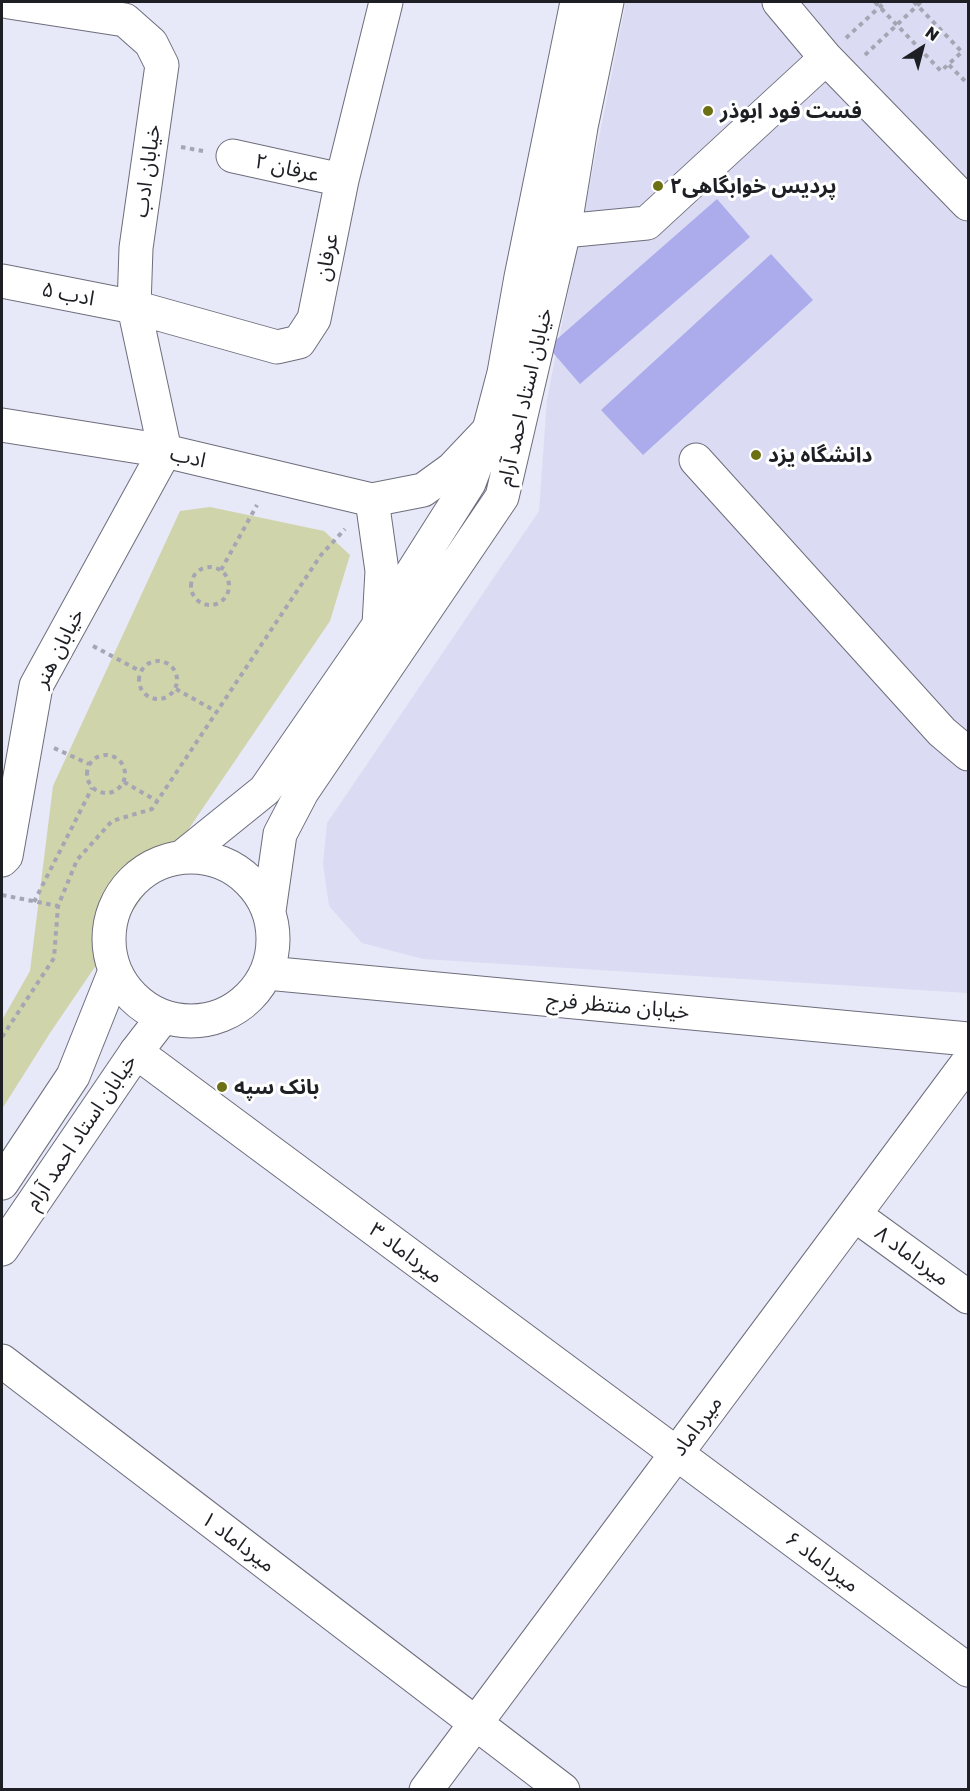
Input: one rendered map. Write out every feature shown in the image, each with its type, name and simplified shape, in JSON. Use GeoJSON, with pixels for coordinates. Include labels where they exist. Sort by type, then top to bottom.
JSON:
{"type":"FeatureCollection","features":[{"type":"Feature","properties":{"kind":"street","name":"خیابان ادب"},"geometry":{"type":"LineString","coordinates":[[9,2],[124,20],[151,43],[162,65],[136,248],[134,307],[165,451]]}},
{"type":"Feature","properties":{"kind":"street","name":"عرفان"},"geometry":{"type":"LineString","coordinates":[[134,307],[277,347],[299,342],[314,319],[342,180],[386,2]]}},
{"type":"Feature","properties":{"kind":"street","name":"خیابان استاد احمد آرام"},"geometry":{"type":"LineString","coordinates":[[182,857],[265,790],[379,624],[469,483],[489,430],[504,373],[520,277],[577,2]]}},
{"type":"Feature","properties":{"kind":"street","name":"خیابان استاد احمد آرام"},"geometry":{"type":"LineString","coordinates":[[269,911],[280,834],[302,792],[502,496],[564,231],[581,127],[607,2]]}},
{"type":"Feature","properties":{"kind":"street"},"geometry":{"type":"LineString","coordinates":[[779,2],[834,67],[969,204]]}},
{"type":"Feature","properties":{"kind":"street"},"geometry":{"type":"LineString","coordinates":[[564,231],[647,223],[834,67]]}},
{"type":"Feature","properties":{"kind":"street","name":"عرفان ۲"},"geometry":{"type":"LineString","coordinates":[[233,156],[342,180]]}},
{"type":"Feature","properties":{"kind":"street","name":"ادب ۵"},"geometry":{"type":"LineString","coordinates":[[2,281],[134,307]]}},
{"type":"Feature","properties":{"kind":"street","name":"ادب"},"geometry":{"type":"LineString","coordinates":[[2,424],[165,451],[372,500]]}},
{"type":"Feature","properties":{"kind":"street"},"geometry":{"type":"LineString","coordinates":[[379,624],[382,571],[372,500],[423,490],[452,470],[489,430]]}},
{"type":"Feature","properties":{"kind":"street","name":"خیابان هنر"},"geometry":{"type":"LineString","coordinates":[[2,860],[6,856],[36,686],[165,451]]}},
{"type":"Feature","properties":{"kind":"street"},"geometry":{"type":"LineString","coordinates":[[696,460],[942,732],[969,754]]}},
{"type":"Feature","properties":{"kind":"street"},"geometry":{"type":"LineString","coordinates":[[182,857],[205,858],[227,865],[252,884],[269,911],[274,942],[267,974],[249,998],[223,1016],[193,1022],[163,1017],[135,999],[114,971],[108,933],[120,896],[147,869],[182,857]]}},
{"type":"Feature","properties":{"kind":"street","name":"خیابان استاد احمد آرام"},"geometry":{"type":"LineString","coordinates":[[2,1183],[73,1076],[114,971]]}},
{"type":"Feature","properties":{"kind":"street","name":"خیابان منتظر فرج"},"geometry":{"type":"LineString","coordinates":[[267,974],[969,1039]]}},
{"type":"Feature","properties":{"kind":"street","name":"خیابان استاد احمد آرام"},"geometry":{"type":"LineString","coordinates":[[2,1249],[136,1052],[163,1017]]}},
{"type":"Feature","properties":{"kind":"street","name":"میرداماد ۳"},"geometry":{"type":"LineString","coordinates":[[136,1052],[676,1454]]}},
{"type":"Feature","properties":{"kind":"street","name":"میرداماد"},"geometry":{"type":"LineString","coordinates":[[426,1790],[969,1062]]}},
{"type":"Feature","properties":{"kind":"street","name":"میرداماد ۸"},"geometry":{"type":"LineString","coordinates":[[855,1215],[969,1297]]}},
{"type":"Feature","properties":{"kind":"street","name":"میرداماد ۱"},"geometry":{"type":"LineString","coordinates":[[2,1361],[563,1790]]}},
{"type":"Feature","properties":{"kind":"street","name":"میرداماد ۶"},"geometry":{"type":"LineString","coordinates":[[676,1454],[969,1670]]}},
{"type":"Feature","properties":{"kind":"path"},"geometry":{"type":"LineString","coordinates":[[876,2],[942,71],[962,52],[916,4]]}},
{"type":"Feature","properties":{"kind":"path"},"geometry":{"type":"LineString","coordinates":[[834,67],[885,2]]}},
{"type":"Feature","properties":{"kind":"path"},"geometry":{"type":"LineString","coordinates":[[834,67],[897,24],[916,4],[921,2]]}},
{"type":"Feature","properties":{"kind":"path"},"geometry":{"type":"LineString","coordinates":[[949,65],[969,84]]}},
{"type":"Feature","properties":{"kind":"path"},"geometry":{"type":"LineString","coordinates":[[151,141],[233,156]]}},
{"type":"Feature","properties":{"kind":"path"},"geometry":{"type":"LineString","coordinates":[[221,570],[272,477]]}},
{"type":"Feature","properties":{"kind":"path"},"geometry":{"type":"LineString","coordinates":[[2,1037],[54,958],[58,906],[77,860],[112,821],[152,809],[321,555],[372,500]]}},
{"type":"Feature","properties":{"kind":"path"},"geometry":{"type":"LineString","coordinates":[[208,566],[221,570],[230,581],[228,594],[219,604],[205,605],[194,597],[190,584],[196,572],[208,566]]}},
{"type":"Feature","properties":{"kind":"path"},"geometry":{"type":"LineString","coordinates":[[66,631],[140,671]]}},
{"type":"Feature","properties":{"kind":"path"},"geometry":{"type":"LineString","coordinates":[[160,660],[171,666],[177,676],[176,688],[167,697],[155,700],[144,694],[141,689],[138,683],[140,671],[149,663],[160,660]]}},
{"type":"Feature","properties":{"kind":"path"},"geometry":{"type":"LineString","coordinates":[[176,688],[217,712]]}},
{"type":"Feature","properties":{"kind":"path"},"geometry":{"type":"LineString","coordinates":[[109,754],[120,760],[126,770],[124,782],[116,791],[103,793],[92,788],[87,777],[89,765],[97,756],[109,754]]}},
{"type":"Feature","properties":{"kind":"path"},"geometry":{"type":"LineString","coordinates":[[124,782],[157,801]]}},
{"type":"Feature","properties":{"kind":"path"},"geometry":{"type":"LineString","coordinates":[[34,902],[92,788]]}},
{"type":"Feature","properties":{"kind":"path"},"geometry":{"type":"LineString","coordinates":[[2,895],[58,906]]}},
{"type":"Feature","properties":{"kind":"shaded area","name":"دانشگاه یزد"},"geometry":{"type":"Polygon","coordinates":[[[626,2],[968,2],[968,993],[423,959],[362,943],[329,906],[323,864],[327,823],[539,511],[547,399],[626,2]]]}},
{"type":"Feature","properties":{"kind":"green space"},"geometry":{"type":"Polygon","coordinates":[[[210,507],[324,531],[350,555],[330,621],[50,1033],[2,1109],[2,1020],[30,971],[53,786],[180,511],[210,507]]]}},
{"type":"Feature","properties":{"kind":"building"},"geometry":{"type":"Polygon","coordinates":[[[717,199],[750,237],[580,384],[548,347],[717,199]]]}},
{"type":"Feature","properties":{"kind":"building"},"geometry":{"type":"Polygon","coordinates":[[[771,254],[813,300],[643,455],[601,410],[771,254]]]}},
{"type":"Feature","properties":{"kind":"place","name":"فست فود ابوذر"},"geometry":{"type":"Point","coordinates":[708,111]}},
{"type":"Feature","properties":{"kind":"place","name":"پردیس خوابگاهی٢"},"geometry":{"type":"Point","coordinates":[658,186]}},
{"type":"Feature","properties":{"kind":"place","name":"دانشگاه یزد"},"geometry":{"type":"Point","coordinates":[756,455]}},
{"type":"Feature","properties":{"kind":"place","name":"بانک سپه"},"geometry":{"type":"Point","coordinates":[222,1087]}}]}
